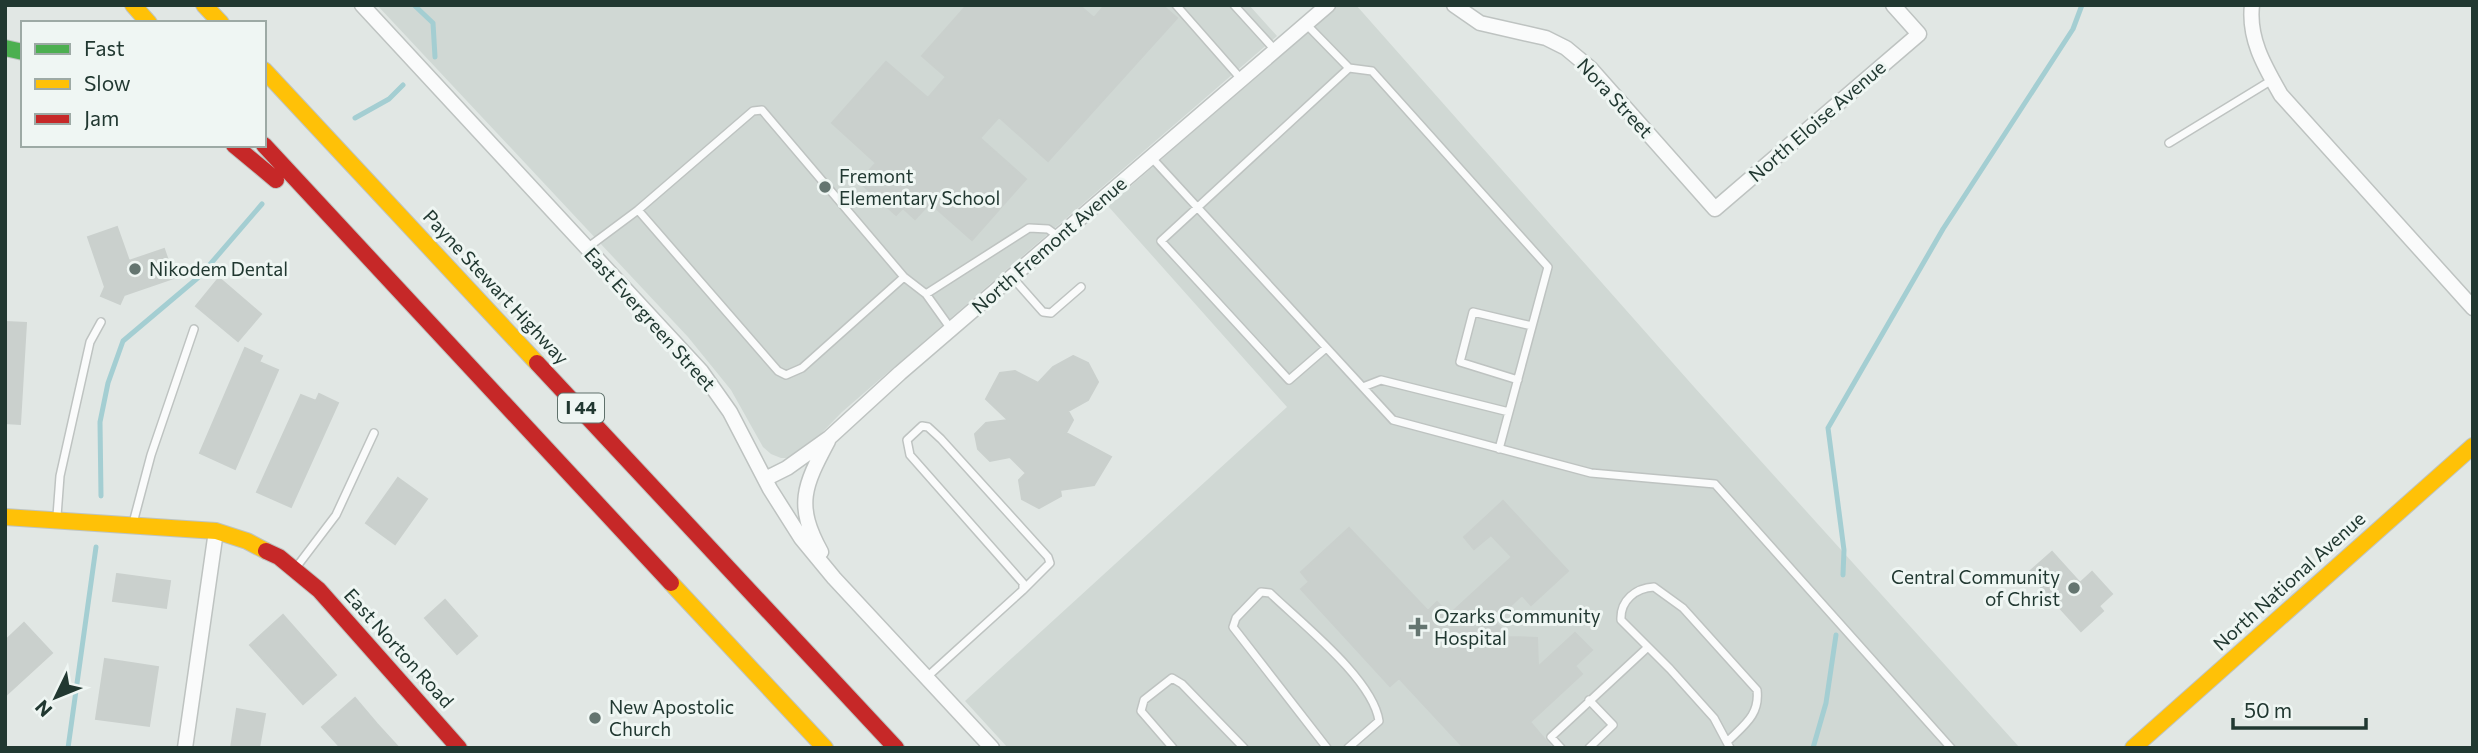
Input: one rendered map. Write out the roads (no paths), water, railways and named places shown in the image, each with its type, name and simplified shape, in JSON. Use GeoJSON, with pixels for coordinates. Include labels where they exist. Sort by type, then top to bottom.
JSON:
{"type":"FeatureCollection","features":[{"type":"Feature","properties":{"kind":"main road"},"geometry":{"type":"LineString","coordinates":[[133,5],[147,21]]}},
{"type":"Feature","properties":{"kind":"main road"},"geometry":{"type":"LineString","coordinates":[[204,5],[221,21]]}},
{"type":"Feature","properties":{"kind":"main road"},"geometry":{"type":"LineString","coordinates":[[210,5],[222,21]]}},
{"type":"Feature","properties":{"kind":"main road","name":"Payne Stewart Highway"},"geometry":{"type":"LineString","coordinates":[[266,72],[897,748]]}},
{"type":"Feature","properties":{"kind":"main road"},"geometry":{"type":"LineString","coordinates":[[237,147],[267,171],[441,335]]}},
{"type":"Feature","properties":{"kind":"main road","name":"I 44"},"geometry":{"type":"LineString","coordinates":[[266,147],[825,748]]}},
{"type":"Feature","properties":{"kind":"main road","name":"North National Avenue"},"geometry":{"type":"LineString","coordinates":[[2133,748],[2473,446]]}},
{"type":"Feature","properties":{"kind":"main road","name":"East Norton Road"},"geometry":{"type":"LineString","coordinates":[[5,517],[216,531],[264,549],[279,557],[319,590],[459,748]]}},
{"type":"Feature","properties":{"kind":"street","name":"East Evergreen Street"},"geometry":{"type":"LineString","coordinates":[[362,5],[701,370],[730,412],[794,528],[834,578],[992,748]]}},
{"type":"Feature","properties":{"kind":"street","name":"North Fremont Avenue"},"geometry":{"type":"LineString","coordinates":[[765,479],[787,468],[829,438],[951,329],[1328,5]]}},
{"type":"Feature","properties":{"kind":"street","name":"Nora Street"},"geometry":{"type":"LineString","coordinates":[[1454,5],[1480,23],[1546,38],[1566,48],[1590,68],[1715,209]]}},
{"type":"Feature","properties":{"kind":"street","name":"North Eloise Avenue"},"geometry":{"type":"LineString","coordinates":[[1715,209],[1919,34],[1893,5]]}},
{"type":"Feature","properties":{"kind":"street"},"geometry":{"type":"LineString","coordinates":[[2252,5],[2251,17],[2258,56],[2281,95],[2473,308]]}},
{"type":"Feature","properties":{"kind":"street"},"geometry":{"type":"LineString","coordinates":[[829,438],[807,484],[805,506],[808,529],[834,578]]}},
{"type":"Feature","properties":{"kind":"street"},"geometry":{"type":"LineString","coordinates":[[186,748],[216,531]]}},
{"type":"Feature","properties":{"kind":"lane"},"geometry":{"type":"LineString","coordinates":[[1176,5],[1242,80]]}},
{"type":"Feature","properties":{"kind":"lane"},"geometry":{"type":"LineString","coordinates":[[1234,5],[1276,51]]}},
{"type":"Feature","properties":{"kind":"lane"},"geometry":{"type":"LineString","coordinates":[[1306,24],[1349,68],[1372,71],[1548,267],[1499,449]]}},
{"type":"Feature","properties":{"kind":"lane"},"geometry":{"type":"LineString","coordinates":[[1326,348],[1289,380],[1161,241],[1349,68]]}},
{"type":"Feature","properties":{"kind":"lane"},"geometry":{"type":"LineString","coordinates":[[2169,143],[2273,80]]}},
{"type":"Feature","properties":{"kind":"lane"},"geometry":{"type":"LineString","coordinates":[[587,248],[638,209],[753,111],[762,110],[904,277],[926,294],[951,329]]}},
{"type":"Feature","properties":{"kind":"lane"},"geometry":{"type":"LineString","coordinates":[[1151,157],[1393,420],[1591,473],[1715,484],[1951,748]]}},
{"type":"Feature","properties":{"kind":"lane"},"geometry":{"type":"LineString","coordinates":[[638,209],[778,371],[786,375],[802,368],[904,277]]}},
{"type":"Feature","properties":{"kind":"lane"},"geometry":{"type":"LineString","coordinates":[[926,294],[1028,228],[1048,229],[1059,237]]}},
{"type":"Feature","properties":{"kind":"lane"},"geometry":{"type":"LineString","coordinates":[[1012,277],[1043,313],[1051,313],[1081,287]]}},
{"type":"Feature","properties":{"kind":"lane"},"geometry":{"type":"LineString","coordinates":[[1518,380],[1460,362],[1473,312],[1532,327]]}},
{"type":"Feature","properties":{"kind":"lane"},"geometry":{"type":"LineString","coordinates":[[56,520],[60,476],[90,342],[101,321]]}},
{"type":"Feature","properties":{"kind":"lane"},"geometry":{"type":"LineString","coordinates":[[133,524],[151,455],[194,329]]}},
{"type":"Feature","properties":{"kind":"lane"},"geometry":{"type":"LineString","coordinates":[[1363,387],[1381,380],[1509,412]]}},
{"type":"Feature","properties":{"kind":"lane"},"geometry":{"type":"LineString","coordinates":[[927,677],[1023,590],[1049,564],[1048,557],[941,439],[928,427],[922,426],[907,440],[909,455],[1020,577],[1023,590]]}},
{"type":"Feature","properties":{"kind":"lane"},"geometry":{"type":"LineString","coordinates":[[300,574],[336,515],[374,433]]}},
{"type":"Feature","properties":{"kind":"lane"},"geometry":{"type":"LineString","coordinates":[[1654,587],[1683,608],[1757,690],[1759,704],[1728,745],[1714,718],[1621,620],[1621,610],[1631,595],[1641,588],[1654,587]]}},
{"type":"Feature","properties":{"kind":"lane"},"geometry":{"type":"LineString","coordinates":[[1327,748],[1233,627],[1236,618],[1261,592],[1270,593],[1360,680],[1372,698],[1379,721],[1349,748]]}},
{"type":"Feature","properties":{"kind":"lane"},"geometry":{"type":"LineString","coordinates":[[1561,748],[1551,737],[1648,647]]}},
{"type":"Feature","properties":{"kind":"lane"},"geometry":{"type":"LineString","coordinates":[[1173,748],[1141,710],[1144,700],[1172,678],[1182,684],[1244,748]]}},
{"type":"Feature","properties":{"kind":"lane"},"geometry":{"type":"LineString","coordinates":[[1589,700],[1613,725],[1589,748]]}},
{"type":"Feature","properties":{"kind":"waterway"},"geometry":{"type":"LineString","coordinates":[[414,5],[433,23],[435,57]]}},
{"type":"Feature","properties":{"kind":"waterway"},"geometry":{"type":"LineString","coordinates":[[1843,575],[1844,550],[1828,428],[1943,229],[2073,29],[2082,5]]}},
{"type":"Feature","properties":{"kind":"waterway"},"geometry":{"type":"LineString","coordinates":[[355,118],[389,99],[403,85]]}},
{"type":"Feature","properties":{"kind":"waterway"},"geometry":{"type":"LineString","coordinates":[[101,496],[100,422],[108,383],[123,341],[200,276],[262,204]]}},
{"type":"Feature","properties":{"kind":"waterway"},"geometry":{"type":"LineString","coordinates":[[68,748],[96,547]]}},
{"type":"Feature","properties":{"kind":"waterway"},"geometry":{"type":"LineString","coordinates":[[1813,748],[1826,703],[1836,635]]}},
{"type":"Feature","properties":{"kind":"place","name":"Fremont Elementary School"},"geometry":{"type":"Point","coordinates":[825,187]}},
{"type":"Feature","properties":{"kind":"place","name":"Nikodem Dental"},"geometry":{"type":"Point","coordinates":[135,269]}},
{"type":"Feature","properties":{"kind":"place","name":"Central Community of Christ"},"geometry":{"type":"Point","coordinates":[2074,588]}},
{"type":"Feature","properties":{"kind":"place","name":"Ozarks Community Hospital"},"geometry":{"type":"Point","coordinates":[1418,627]}},
{"type":"Feature","properties":{"kind":"place","name":"New Apostolic Church"},"geometry":{"type":"Point","coordinates":[595,718]}}]}
